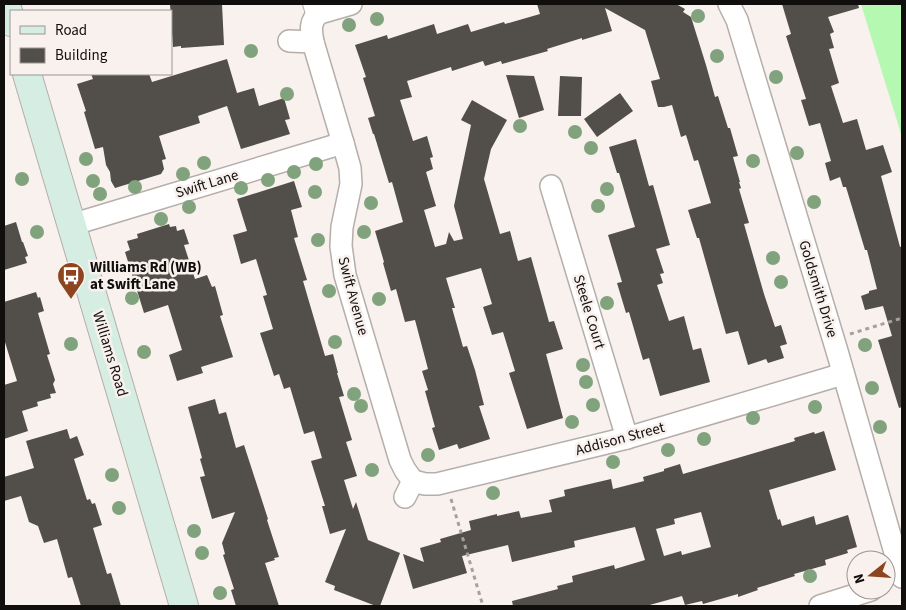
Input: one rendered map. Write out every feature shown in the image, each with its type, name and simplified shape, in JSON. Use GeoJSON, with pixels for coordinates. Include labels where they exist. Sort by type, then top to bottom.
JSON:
{"type":"FeatureCollection","features":[{"type":"Feature","properties":{"kind":"street"},"geometry":{"type":"LineString","coordinates":[[6,4],[10,18]]}},
{"type":"Feature","properties":{"kind":"street"},"geometry":{"type":"LineString","coordinates":[[289,41],[313,42],[310,12],[320,13],[351,4]]}},
{"type":"Feature","properties":{"kind":"street","name":"Goldsmith Drive"},"geometry":{"type":"LineString","coordinates":[[729,4],[737,20],[902,578]]}},
{"type":"Feature","properties":{"kind":"street","name":"Swift Avenue"},"geometry":{"type":"LineString","coordinates":[[313,42],[350,168],[351,184],[342,227],[341,246],[345,275],[400,460],[405,470],[409,489]]}},
{"type":"Feature","properties":{"kind":"street","name":"Williams Road"},"geometry":{"type":"LineString","coordinates":[[26,75],[184,606]]}},
{"type":"Feature","properties":{"kind":"street","name":"Swift Lane"},"geometry":{"type":"LineString","coordinates":[[71,225],[343,143]]}},
{"type":"Feature","properties":{"kind":"street","name":"Steele Court"},"geometry":{"type":"LineString","coordinates":[[551,186],[627,438]]}},
{"type":"Feature","properties":{"kind":"street","name":"Addison Street"},"geometry":{"type":"LineString","coordinates":[[409,489],[425,484],[438,484],[627,438],[843,374]]}},
{"type":"Feature","properties":{"kind":"street"},"geometry":{"type":"LineString","coordinates":[[820,606],[846,598]]}},
{"type":"Feature","properties":{"kind":"path"},"geometry":{"type":"LineString","coordinates":[[846,336],[902,318]]}},
{"type":"Feature","properties":{"kind":"path"},"geometry":{"type":"LineString","coordinates":[[450,496],[484,606]]}},
{"type":"Feature","properties":{"kind":"green space"},"geometry":{"type":"Polygon","coordinates":[[[861,4],[902,4],[902,137],[861,4]]]}},
{"type":"Feature","properties":{"kind":"building"},"geometry":{"type":"Polygon","coordinates":[[[170,4],[222,4],[224,45],[173,47],[172,10],[170,10],[170,4]]]}},
{"type":"Feature","properties":{"kind":"building"},"geometry":{"type":"Polygon","coordinates":[[[537,4],[676,4],[685,9],[683,12],[691,17],[715,97],[718,96],[738,156],[733,157],[740,182],[741,188],[739,189],[749,223],[744,224],[775,327],[781,325],[787,344],[780,346],[784,358],[768,363],[766,359],[748,365],[738,331],[726,334],[699,238],[697,238],[688,210],[711,203],[698,160],[694,161],[686,135],[681,137],[672,105],[658,107],[651,81],[660,79],[645,30],[605,8],[612,31],[582,40],[582,38],[547,49],[548,51],[502,64],[501,61],[485,66],[483,61],[452,71],[451,67],[407,81],[412,97],[400,100],[413,141],[427,136],[433,157],[430,158],[433,169],[426,172],[436,206],[424,210],[435,247],[446,244],[449,232],[454,241],[463,239],[454,206],[471,125],[461,120],[472,100],[507,120],[491,149],[484,179],[500,234],[510,231],[518,261],[531,257],[549,322],[554,321],[563,349],[546,354],[563,418],[527,429],[509,373],[515,371],[503,332],[492,335],[483,307],[492,304],[481,268],[446,278],[455,308],[452,308],[463,347],[467,346],[475,370],[484,405],[479,406],[490,439],[459,449],[457,444],[439,450],[432,428],[435,427],[425,391],[428,390],[422,371],[428,369],[415,320],[405,322],[396,289],[391,291],[375,231],[403,222],[392,182],[389,183],[368,118],[375,116],[363,78],[366,77],[355,45],[387,35],[388,39],[434,24],[437,34],[468,24],[471,32],[540,14],[537,4]]]}},
{"type":"Feature","properties":{"kind":"building"},"geometry":{"type":"Polygon","coordinates":[[[782,4],[858,4],[859,8],[828,17],[834,32],[830,34],[834,48],[829,49],[839,83],[831,86],[843,123],[857,119],[866,150],[883,145],[892,172],[881,176],[900,247],[902,246],[902,407],[899,408],[878,340],[892,336],[883,306],[865,310],[861,296],[877,289],[867,250],[865,250],[846,187],[843,187],[840,177],[830,181],[825,163],[831,161],[820,123],[809,126],[801,100],[806,99],[786,36],[791,34],[782,4]]]}},
{"type":"Feature","properties":{"kind":"building"},"geometry":{"type":"Polygon","coordinates":[[[227,59],[237,93],[254,88],[259,106],[284,98],[290,119],[285,120],[290,134],[241,149],[227,106],[198,116],[200,123],[159,136],[166,159],[162,160],[164,169],[161,174],[115,188],[106,165],[103,147],[95,149],[77,84],[93,79],[91,75],[149,75],[152,82],[227,59]]]}},
{"type":"Feature","properties":{"kind":"building"},"geometry":{"type":"Polygon","coordinates":[[[506,75],[534,76],[544,110],[519,118],[506,75]]]}},
{"type":"Feature","properties":{"kind":"building"},"geometry":{"type":"Polygon","coordinates":[[[560,76],[582,77],[581,116],[558,116],[560,76]]]}},
{"type":"Feature","properties":{"kind":"building"},"geometry":{"type":"Polygon","coordinates":[[[620,93],[633,111],[597,137],[584,119],[620,93]]]}},
{"type":"Feature","properties":{"kind":"building"},"geometry":{"type":"Polygon","coordinates":[[[636,139],[649,186],[653,185],[670,245],[656,249],[664,273],[660,274],[663,283],[657,285],[669,321],[684,316],[693,350],[701,348],[710,382],[660,396],[649,358],[643,360],[629,312],[626,313],[617,283],[622,282],[608,235],[635,227],[609,147],[636,139]]]}},
{"type":"Feature","properties":{"kind":"building"},"geometry":{"type":"Polygon","coordinates":[[[294,181],[302,207],[291,210],[298,237],[294,238],[307,280],[303,281],[325,356],[333,354],[344,396],[339,397],[352,440],[346,442],[357,476],[344,480],[353,509],[356,502],[368,540],[400,553],[380,606],[334,590],[335,586],[325,582],[346,529],[330,534],[322,506],[325,506],[311,461],[322,458],[314,431],[304,434],[290,387],[284,389],[279,374],[274,376],[260,333],[273,329],[263,296],[267,295],[256,259],[241,264],[233,235],[247,231],[237,199],[294,181]]]}},
{"type":"Feature","properties":{"kind":"building"},"geometry":{"type":"Polygon","coordinates":[[[16,222],[28,256],[25,257],[27,263],[4,270],[4,226],[16,222]]]}},
{"type":"Feature","properties":{"kind":"building"},"geometry":{"type":"Polygon","coordinates":[[[169,224],[170,227],[176,226],[177,231],[184,229],[189,244],[184,245],[195,279],[207,275],[212,287],[215,286],[223,315],[220,316],[233,357],[201,367],[203,373],[177,381],[169,355],[182,350],[168,305],[144,313],[125,252],[130,250],[127,241],[138,238],[137,234],[169,224]]]}},
{"type":"Feature","properties":{"kind":"building"},"geometry":{"type":"Polygon","coordinates":[[[36,292],[38,298],[40,297],[44,311],[38,313],[50,354],[47,355],[55,380],[53,384],[56,393],[50,394],[51,398],[37,402],[38,406],[22,411],[28,431],[4,439],[4,385],[17,381],[4,339],[4,302],[36,292]]]}},
{"type":"Feature","properties":{"kind":"building"},"geometry":{"type":"Polygon","coordinates":[[[215,399],[219,414],[226,412],[236,448],[244,445],[268,519],[279,557],[265,563],[279,606],[236,606],[231,590],[234,589],[223,555],[225,554],[222,543],[235,512],[212,519],[200,477],[205,476],[200,459],[202,458],[188,407],[215,399]]]}},
{"type":"Feature","properties":{"kind":"building"},"geometry":{"type":"Polygon","coordinates":[[[67,429],[70,439],[77,436],[84,455],[74,459],[87,500],[90,499],[92,504],[95,503],[102,525],[93,528],[107,574],[111,573],[121,606],[81,606],[72,577],[68,578],[57,539],[44,543],[38,526],[29,522],[21,496],[4,501],[4,477],[34,468],[26,441],[67,429]]]}},
{"type":"Feature","properties":{"kind":"building"},"geometry":{"type":"Polygon","coordinates":[[[824,431],[836,470],[769,490],[778,520],[780,519],[782,526],[814,516],[816,525],[848,515],[857,547],[846,550],[846,554],[825,560],[826,565],[794,574],[795,576],[757,588],[758,590],[738,597],[738,594],[703,604],[702,601],[685,605],[682,596],[646,606],[513,606],[512,601],[558,589],[557,586],[573,582],[572,576],[614,565],[615,569],[645,560],[635,527],[574,541],[575,547],[512,562],[508,545],[462,556],[467,573],[413,589],[403,554],[424,562],[420,548],[441,542],[440,539],[471,530],[469,521],[519,511],[521,518],[552,512],[549,500],[565,496],[564,490],[611,479],[613,489],[644,481],[643,477],[680,464],[683,474],[795,441],[794,438],[814,432],[815,434],[824,431]],[[701,512],[674,519],[675,524],[656,529],[664,556],[681,551],[682,555],[711,547],[701,512]]]}},
{"type":"Feature","properties":{"kind":"place","name":"Williams Rd (WB) at Swift Lane"},"geometry":{"type":"Point","coordinates":[71,300]}}]}
